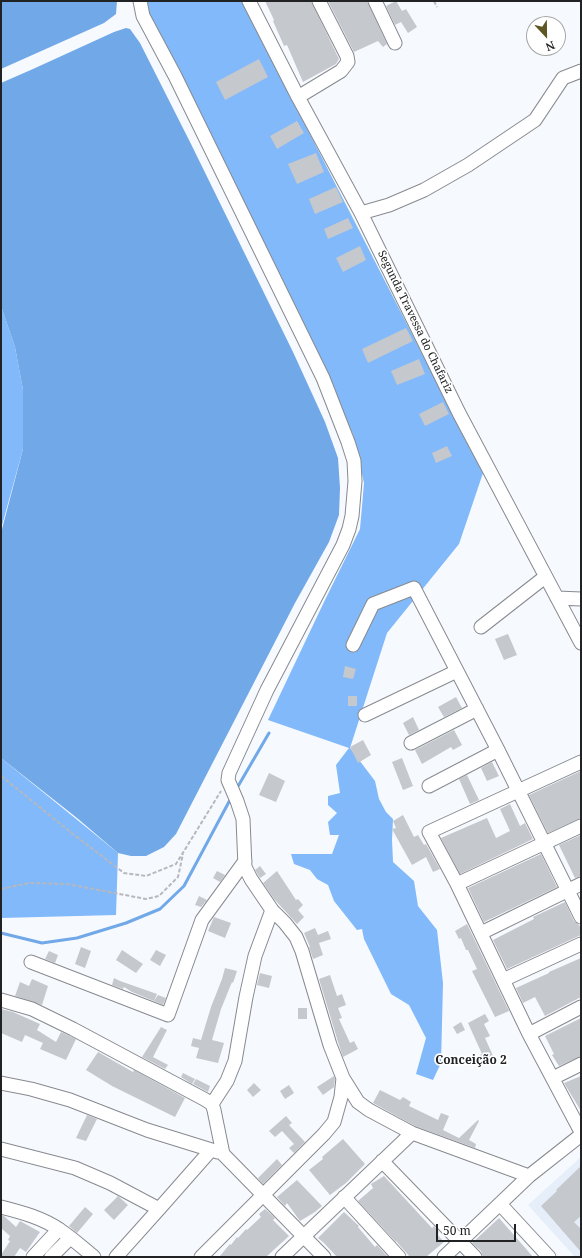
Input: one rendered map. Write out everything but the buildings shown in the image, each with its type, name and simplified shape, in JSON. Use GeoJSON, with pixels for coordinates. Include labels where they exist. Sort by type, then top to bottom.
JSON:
{"type":"FeatureCollection","features":[{"type":"Feature","properties":{"kind":"street"},"geometry":{"type":"LineString","coordinates":[[136,1],[175,76],[323,378],[354,461],[354,500],[352,516],[347,534],[321,587],[266,690],[228,773],[229,783],[243,819],[245,867],[251,879],[272,910],[296,937],[302,951],[330,1045],[343,1078],[358,1102],[369,1110],[412,1133],[529,1176]]}},
{"type":"Feature","properties":{"kind":"street"},"geometry":{"type":"LineString","coordinates":[[140,1],[143,16]]}},
{"type":"Feature","properties":{"kind":"street","name":"Segunda Travessa do Chafariz"},"geometry":{"type":"LineString","coordinates":[[249,1],[298,97],[361,213],[460,413],[581,643]]}},
{"type":"Feature","properties":{"kind":"street"},"geometry":{"type":"LineString","coordinates":[[298,97],[341,71],[348,62],[347,56],[319,1]]}},
{"type":"Feature","properties":{"kind":"street"},"geometry":{"type":"LineString","coordinates":[[375,1],[395,43]]}},
{"type":"Feature","properties":{"kind":"street"},"geometry":{"type":"LineString","coordinates":[[361,213],[389,205],[424,190],[468,165],[535,120],[563,78],[581,71]]}},
{"type":"Feature","properties":{"kind":"street"},"geometry":{"type":"LineString","coordinates":[[481,627],[545,577]]}},
{"type":"Feature","properties":{"kind":"street"},"geometry":{"type":"LineString","coordinates":[[353,645],[373,604],[414,588],[498,750],[581,918]]}},
{"type":"Feature","properties":{"kind":"street"},"geometry":{"type":"LineString","coordinates":[[557,598],[581,598]]}},
{"type":"Feature","properties":{"kind":"street"},"geometry":{"type":"LineString","coordinates":[[365,715],[457,671]]}},
{"type":"Feature","properties":{"kind":"street"},"geometry":{"type":"LineString","coordinates":[[411,743],[477,709]]}},
{"type":"Feature","properties":{"kind":"street"},"geometry":{"type":"LineString","coordinates":[[429,786],[498,750]]}},
{"type":"Feature","properties":{"kind":"street"},"geometry":{"type":"LineString","coordinates":[[444,1257],[529,1176],[581,1133],[553,1078],[528,1034],[457,884],[429,832],[581,762]]}},
{"type":"Feature","properties":{"kind":"street"},"geometry":{"type":"LineString","coordinates":[[457,884],[581,826]]}},
{"type":"Feature","properties":{"kind":"street"},"geometry":{"type":"LineString","coordinates":[[31,962],[168,1015],[202,920],[245,861]]}},
{"type":"Feature","properties":{"kind":"street"},"geometry":{"type":"LineString","coordinates":[[481,933],[581,884]]}},
{"type":"Feature","properties":{"kind":"street"},"geometry":{"type":"LineString","coordinates":[[212,1104],[227,1081],[235,1061],[255,956],[272,910]]}},
{"type":"Feature","properties":{"kind":"street"},"geometry":{"type":"LineString","coordinates":[[503,980],[581,944]]}},
{"type":"Feature","properties":{"kind":"street"},"geometry":{"type":"LineString","coordinates":[[1,1000],[32,1009],[73,1029],[212,1104],[214,1110],[217,1152],[159,1209],[116,1257]]}},
{"type":"Feature","properties":{"kind":"street"},"geometry":{"type":"LineString","coordinates":[[528,1034],[581,1007]]}},
{"type":"Feature","properties":{"kind":"street"},"geometry":{"type":"LineString","coordinates":[[553,1078],[581,1064]]}},
{"type":"Feature","properties":{"kind":"street"},"geometry":{"type":"LineString","coordinates":[[201,1257],[324,1134],[334,1122],[341,1097],[343,1078]]}},
{"type":"Feature","properties":{"kind":"street"},"geometry":{"type":"LineString","coordinates":[[1,1083],[31,1089],[70,1100],[147,1130],[217,1152],[263,1195],[324,1257]]}},
{"type":"Feature","properties":{"kind":"street"},"geometry":{"type":"LineString","coordinates":[[282,1257],[412,1133]]}},
{"type":"Feature","properties":{"kind":"street"},"geometry":{"type":"LineString","coordinates":[[1,1148],[75,1168],[110,1183],[159,1209]]}},
{"type":"Feature","properties":{"kind":"street"},"geometry":{"type":"LineString","coordinates":[[382,1160],[475,1257]]}},
{"type":"Feature","properties":{"kind":"street"},"geometry":{"type":"LineString","coordinates":[[344,1198],[400,1257]]}},
{"type":"Feature","properties":{"kind":"street"},"geometry":{"type":"LineString","coordinates":[[500,1204],[549,1257]]}},
{"type":"Feature","properties":{"kind":"street"},"geometry":{"type":"LineString","coordinates":[[1,1208],[13,1210],[43,1221],[59,1229],[94,1257]]}},
{"type":"Feature","properties":{"kind":"street"},"geometry":{"type":"LineString","coordinates":[[33,1257],[59,1229]]}},
{"type":"Feature","properties":{"kind":"street"},"geometry":{"type":"LineString","coordinates":[[51,1257],[70,1238]]}},
{"type":"Feature","properties":{"kind":"path"},"geometry":{"type":"LineString","coordinates":[[434,1],[437,7]]}},
{"type":"Feature","properties":{"kind":"path"},"geometry":{"type":"LineString","coordinates":[[1,776],[124,873],[146,876],[176,864],[229,783]]}},
{"type":"Feature","properties":{"kind":"path"},"geometry":{"type":"LineString","coordinates":[[1,889],[29,883],[67,884],[146,899],[159,896],[178,877],[183,852]]}},
{"type":"Feature","properties":{"kind":"shaded area"},"geometry":{"type":"Polygon","coordinates":[[[1,1],[117,1],[116,14],[104,23],[1,69],[1,1]]]}},
{"type":"Feature","properties":{"kind":"shaded area"},"geometry":{"type":"Polygon","coordinates":[[[136,1],[242,1],[483,473],[459,544],[387,633],[350,748],[375,781],[379,799],[386,812],[393,819],[393,862],[414,881],[418,906],[437,930],[443,983],[441,1063],[433,1080],[416,1074],[426,1038],[409,1005],[391,994],[364,939],[362,929],[357,930],[334,901],[328,885],[317,879],[310,870],[294,864],[291,854],[332,854],[339,835],[330,835],[328,822],[337,813],[328,805],[328,796],[340,793],[336,765],[349,748],[268,720],[360,529],[364,483],[353,434],[298,329],[136,1]]]}},
{"type":"Feature","properties":{"kind":"shaded area"},"geometry":{"type":"Polygon","coordinates":[[[126,28],[130,29],[140,43],[293,352],[325,422],[338,458],[340,488],[339,515],[329,542],[295,603],[176,834],[164,847],[146,856],[131,856],[118,853],[77,818],[1,758],[1,533],[23,449],[23,390],[15,347],[1,306],[1,83],[126,28]]]}},
{"type":"Feature","properties":{"kind":"shaded area"},"geometry":{"type":"Polygon","coordinates":[[[1,306],[15,347],[23,390],[23,449],[1,529],[1,306]]]}},
{"type":"Feature","properties":{"kind":"shaded area"},"geometry":{"type":"Polygon","coordinates":[[[1,758],[118,853],[116,915],[1,918],[1,758]]]}},
{"type":"Feature","properties":{"kind":"shaded area"},"geometry":{"type":"Polygon","coordinates":[[[581,1157],[581,1257],[575,1257],[528,1205],[581,1157]]]}},
{"type":"Feature","properties":{"kind":"waterway"},"geometry":{"type":"LineString","coordinates":[[237,788],[269,733]]}},
{"type":"Feature","properties":{"kind":"waterway"},"geometry":{"type":"LineString","coordinates":[[1,933],[42,943],[77,938],[126,923],[160,909],[184,886],[231,798]]}},
{"type":"Feature","properties":{"kind":"district","name":"Conceição 2"},"geometry":{"type":"Point","coordinates":[471,1061]}}]}
